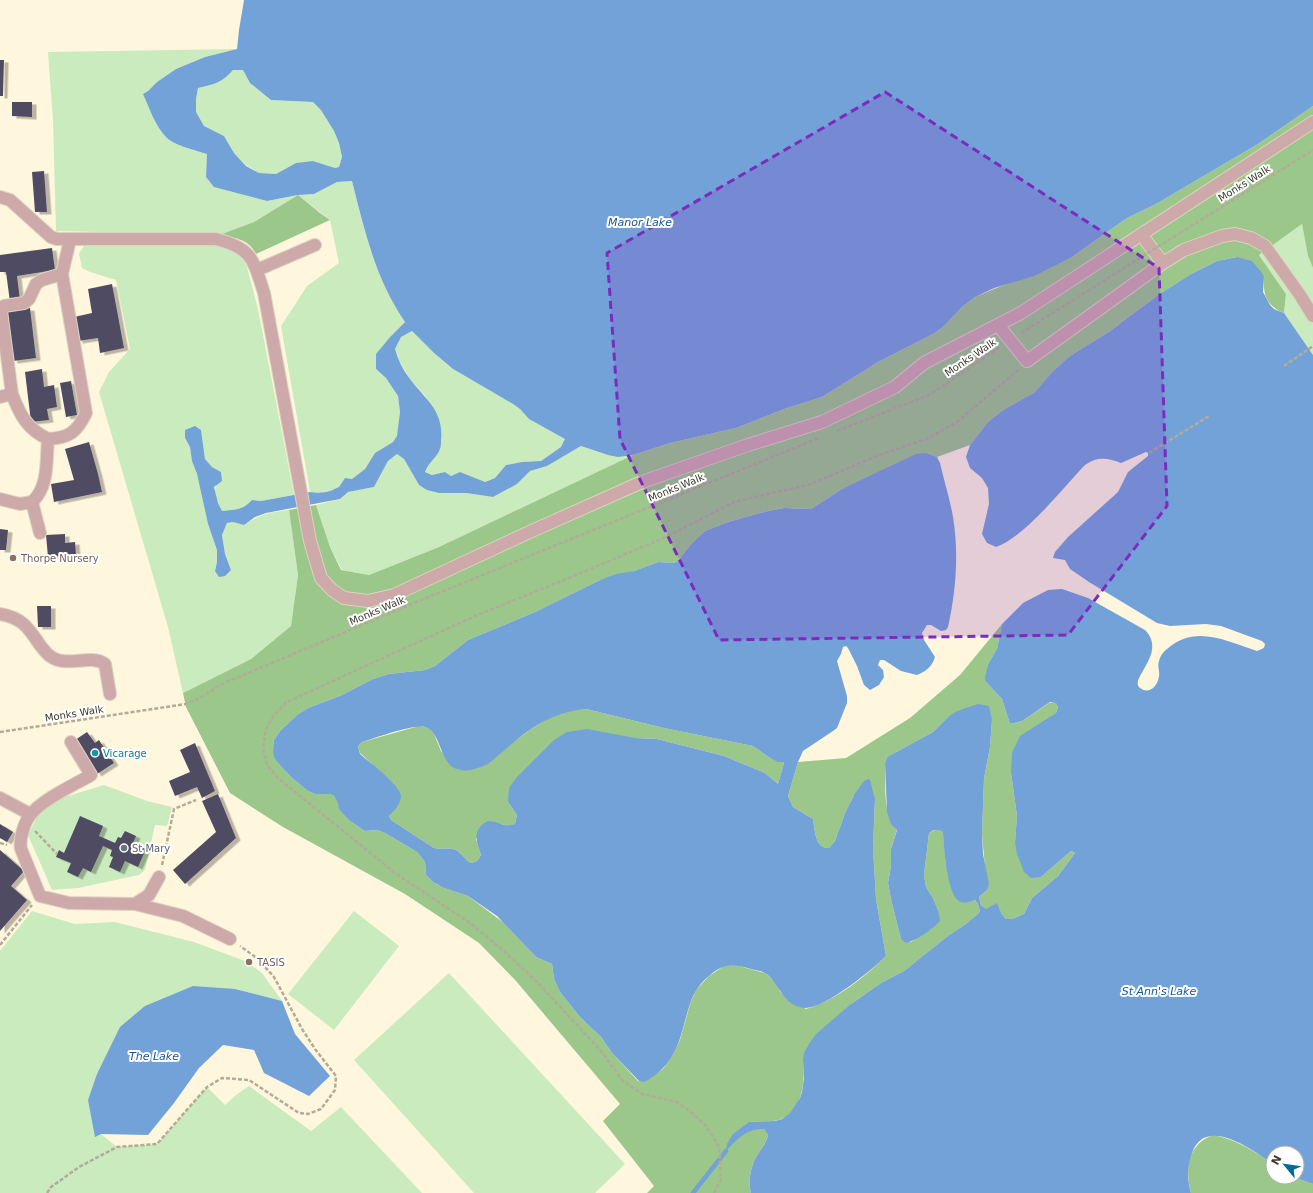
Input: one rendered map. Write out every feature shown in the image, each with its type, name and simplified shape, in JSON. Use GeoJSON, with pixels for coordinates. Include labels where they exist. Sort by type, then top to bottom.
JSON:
{"type":"FeatureCollection","features":[{"type":"Feature","properties":{"kind":"street"},"geometry":{"type":"LineString","coordinates":[[0,197],[10,200],[51,237],[57,239],[216,239],[229,242],[243,249],[252,259],[264,293],[310,541],[321,578],[332,590],[344,598],[368,601],[394,595],[642,482],[748,445],[822,422],[895,387],[924,363],[1021,313],[1313,122]]}},
{"type":"Feature","properties":{"kind":"street"},"geometry":{"type":"LineString","coordinates":[[998,325],[1027,362],[1163,263],[1184,250],[1222,236],[1235,234],[1251,238],[1265,246],[1313,316]]}},
{"type":"Feature","properties":{"kind":"street"},"geometry":{"type":"LineString","coordinates":[[62,274],[42,280],[36,284],[29,299],[24,303],[4,306],[1,311],[12,394],[18,411],[27,424],[37,434],[48,439],[58,439],[69,435],[80,426],[86,413],[62,274],[70,240]]}},
{"type":"Feature","properties":{"kind":"street"},"geometry":{"type":"LineString","coordinates":[[1146,241],[1163,263]]}},
{"type":"Feature","properties":{"kind":"street"},"geometry":{"type":"LineString","coordinates":[[257,270],[315,245]]}},
{"type":"Feature","properties":{"kind":"street"},"geometry":{"type":"LineString","coordinates":[[0,397],[12,394]]}},
{"type":"Feature","properties":{"kind":"street"},"geometry":{"type":"LineString","coordinates":[[0,499],[20,504],[32,502],[38,497],[43,486],[48,439]]}},
{"type":"Feature","properties":{"kind":"street"},"geometry":{"type":"LineString","coordinates":[[32,502],[40,533]]}},
{"type":"Feature","properties":{"kind":"street"},"geometry":{"type":"LineString","coordinates":[[0,614],[20,619],[30,630],[46,653],[54,659],[64,662],[99,661],[105,664],[110,694]]}},
{"type":"Feature","properties":{"kind":"street"},"geometry":{"type":"LineString","coordinates":[[71,742],[91,775],[43,804],[27,823],[20,841],[20,849],[40,896],[69,903],[135,904],[183,916],[230,939]]}},
{"type":"Feature","properties":{"kind":"street"},"geometry":{"type":"LineString","coordinates":[[0,798],[27,823]]}},
{"type":"Feature","properties":{"kind":"street"},"geometry":{"type":"LineString","coordinates":[[135,904],[149,895],[159,877]]}},
{"type":"Feature","properties":{"kind":"path","name":"Monks Walk"},"geometry":{"type":"LineString","coordinates":[[833,433],[928,395],[1010,340],[1313,150]]}},
{"type":"Feature","properties":{"kind":"path"},"geometry":{"type":"LineString","coordinates":[[1284,366],[1313,346]]}},
{"type":"Feature","properties":{"kind":"path"},"geometry":{"type":"LineString","coordinates":[[714,1193],[721,1179],[719,1146],[705,1125],[677,1102],[642,1094],[622,1080],[596,1046],[539,984],[504,951],[470,922],[395,873],[278,778],[267,766],[263,748],[266,729],[273,716],[287,702],[475,616],[576,575],[666,536],[734,502],[811,484],[876,456],[929,438],[957,422],[1027,362]]}},
{"type":"Feature","properties":{"kind":"path"},"geometry":{"type":"LineString","coordinates":[[1149,453],[1209,416]]}},
{"type":"Feature","properties":{"kind":"path","name":"Monks Walk"},"geometry":{"type":"LineString","coordinates":[[0,732],[186,704],[198,699],[222,684],[414,603],[826,436]]}},
{"type":"Feature","properties":{"kind":"path"},"geometry":{"type":"LineString","coordinates":[[159,877],[174,809],[196,800]]}},
{"type":"Feature","properties":{"kind":"path"},"geometry":{"type":"LineString","coordinates":[[27,823],[57,854]]}},
{"type":"Feature","properties":{"kind":"path"},"geometry":{"type":"LineString","coordinates":[[0,945],[40,896]]}},
{"type":"Feature","properties":{"kind":"path"},"geometry":{"type":"LineString","coordinates":[[47,1193],[51,1187],[79,1167],[117,1147],[157,1144],[207,1087],[222,1078],[249,1080],[299,1113],[308,1114],[322,1109],[335,1090],[336,1076],[302,1029],[274,977],[258,959],[230,939]]}},
{"type":"Feature","properties":{"kind":"highlighted area"},"geometry":{"type":"Polygon","coordinates":[[[885,92],[1159,268],[1167,506],[1068,635],[719,640],[620,439],[607,253],[885,92]]]}},
{"type":"Feature","properties":{"kind":"green space"},"geometry":{"type":"Polygon","coordinates":[[[237,49],[205,57],[176,69],[143,94],[150,107],[189,149],[207,154],[206,177],[247,195],[267,201],[298,195],[254,222],[219,235],[56,231],[53,120],[48,52],[237,49]]]}},
{"type":"Feature","properties":{"kind":"green space"},"geometry":{"type":"Polygon","coordinates":[[[233,70],[243,70],[250,83],[271,100],[313,102],[321,109],[339,143],[342,157],[339,167],[335,168],[313,161],[296,163],[276,174],[259,173],[246,165],[234,153],[224,136],[204,126],[196,112],[198,88],[217,82],[233,70]]]}},
{"type":"Feature","properties":{"kind":"green space"},"geometry":{"type":"Polygon","coordinates":[[[1313,106],[1313,268],[1308,256],[1302,224],[1259,255],[1286,294],[1284,313],[1269,303],[1264,290],[1264,277],[1237,257],[1217,261],[1191,274],[1158,295],[1110,331],[1070,356],[1052,372],[1035,392],[1003,410],[988,422],[970,445],[937,457],[927,453],[842,489],[811,509],[784,508],[768,511],[728,522],[705,531],[692,543],[677,562],[658,562],[634,571],[600,580],[535,612],[468,640],[435,666],[425,670],[389,674],[373,679],[342,695],[308,708],[297,715],[280,731],[274,740],[273,750],[278,763],[292,778],[308,791],[315,794],[330,794],[334,796],[350,821],[365,831],[377,830],[385,833],[417,852],[425,862],[426,875],[433,882],[444,888],[468,896],[504,923],[536,957],[552,964],[554,979],[560,992],[580,1017],[601,1037],[612,1053],[638,1081],[642,1082],[663,1069],[673,1055],[680,1040],[691,1001],[697,989],[709,976],[724,966],[735,965],[765,973],[776,983],[781,993],[806,1009],[839,994],[859,980],[886,956],[876,899],[873,847],[875,799],[854,795],[845,813],[835,841],[829,848],[824,847],[816,838],[813,819],[793,807],[788,796],[798,762],[846,758],[910,718],[960,675],[1002,624],[997,649],[988,664],[986,682],[1002,699],[1010,724],[1022,721],[1049,703],[1056,702],[1058,707],[1056,713],[1049,718],[1011,773],[1017,816],[1015,842],[1041,877],[1071,851],[1075,853],[1058,876],[1032,898],[1024,914],[1012,919],[1006,919],[1001,913],[986,909],[981,905],[979,897],[987,890],[982,834],[984,779],[990,747],[992,720],[949,716],[933,732],[887,757],[885,763],[885,789],[887,807],[892,823],[897,829],[891,849],[891,866],[888,883],[901,939],[911,942],[931,929],[938,910],[926,887],[924,875],[929,833],[935,830],[942,831],[943,834],[946,865],[968,902],[975,900],[980,911],[966,924],[949,935],[904,971],[881,983],[851,1004],[803,1061],[804,1078],[801,1094],[794,1109],[788,1115],[773,1121],[749,1122],[755,1129],[764,1129],[768,1135],[751,1169],[751,1193],[647,1193],[654,1186],[603,1121],[620,1104],[516,981],[479,943],[405,894],[283,827],[230,793],[186,707],[183,693],[251,659],[291,626],[298,575],[289,510],[316,505],[330,547],[341,570],[369,575],[439,547],[633,455],[670,443],[736,428],[787,408],[822,397],[878,362],[933,334],[943,327],[962,307],[975,297],[1072,257],[1127,218],[1156,204],[1258,144],[1313,106]]]}},
{"type":"Feature","properties":{"kind":"green space"},"geometry":{"type":"Polygon","coordinates":[[[352,181],[378,271],[386,289],[405,322],[391,336],[376,369],[386,378],[398,396],[400,412],[398,436],[393,442],[375,453],[365,469],[352,479],[345,478],[339,487],[331,491],[317,493],[310,492],[281,326],[307,286],[339,263],[330,220],[298,195],[314,194],[337,182],[352,181]]]}},
{"type":"Feature","properties":{"kind":"green space"},"geometry":{"type":"Polygon","coordinates":[[[298,195],[330,220],[256,254],[245,242],[235,238],[219,235],[254,222],[298,195]]]}},
{"type":"Feature","properties":{"kind":"green space"},"geometry":{"type":"Polygon","coordinates":[[[1302,224],[1308,256],[1313,268],[1313,355],[1284,313],[1286,294],[1259,255],[1302,224]]]}},
{"type":"Feature","properties":{"kind":"green space"},"geometry":{"type":"Polygon","coordinates":[[[215,243],[241,254],[247,267],[258,309],[294,495],[261,501],[252,500],[242,508],[222,511],[215,492],[215,487],[221,472],[212,467],[205,459],[201,430],[185,438],[190,447],[192,461],[197,474],[208,524],[217,550],[215,571],[231,570],[225,554],[222,535],[227,523],[233,522],[244,525],[255,518],[266,514],[289,510],[298,575],[291,626],[251,659],[183,693],[168,627],[99,392],[109,372],[130,349],[116,280],[82,268],[79,254],[85,244],[215,243]]]}},
{"type":"Feature","properties":{"kind":"green space"},"geometry":{"type":"Polygon","coordinates":[[[412,331],[453,369],[513,404],[529,419],[566,439],[561,447],[541,461],[506,465],[495,478],[484,482],[460,472],[451,476],[445,472],[432,475],[425,472],[429,463],[440,449],[426,397],[410,379],[399,360],[395,349],[401,337],[412,331]]]}},
{"type":"Feature","properties":{"kind":"green space"},"geometry":{"type":"Polygon","coordinates":[[[581,446],[608,455],[633,455],[439,547],[369,575],[342,570],[330,547],[316,505],[340,499],[348,492],[374,487],[388,461],[397,454],[404,459],[419,485],[439,493],[466,493],[493,497],[517,484],[530,471],[547,466],[581,446]]]}},
{"type":"Feature","properties":{"kind":"green space"},"geometry":{"type":"Polygon","coordinates":[[[586,709],[664,728],[753,746],[770,758],[784,763],[778,784],[765,773],[724,756],[657,739],[635,738],[508,802],[517,815],[515,824],[509,826],[489,821],[476,839],[481,855],[477,861],[471,863],[456,850],[434,848],[391,820],[389,816],[398,805],[394,784],[360,753],[358,746],[362,742],[419,726],[425,727],[430,729],[434,734],[441,751],[459,770],[480,767],[550,717],[571,710],[586,709]]]}},
{"type":"Feature","properties":{"kind":"green space"},"geometry":{"type":"Polygon","coordinates":[[[104,785],[147,801],[172,807],[167,826],[155,825],[145,870],[139,875],[78,888],[52,890],[28,835],[38,815],[58,799],[104,785]]]}},
{"type":"Feature","properties":{"kind":"green space"},"geometry":{"type":"Polygon","coordinates":[[[32,911],[75,924],[115,922],[194,942],[245,961],[262,973],[282,1001],[235,989],[101,1134],[117,1147],[157,1144],[207,1087],[225,1105],[249,1086],[311,1131],[341,1107],[422,1193],[0,1193],[0,951],[32,911]]]}},
{"type":"Feature","properties":{"kind":"green space"},"geometry":{"type":"Polygon","coordinates":[[[354,911],[399,946],[334,1030],[288,994],[354,911]]]}},
{"type":"Feature","properties":{"kind":"green space"},"geometry":{"type":"Polygon","coordinates":[[[449,973],[625,1164],[595,1193],[474,1193],[354,1060],[449,973]]]}},
{"type":"Feature","properties":{"kind":"green space"},"geometry":{"type":"Polygon","coordinates":[[[1213,1135],[1229,1139],[1265,1159],[1265,1185],[1305,1185],[1305,1181],[1313,1184],[1313,1193],[1191,1193],[1188,1167],[1193,1151],[1204,1139],[1213,1135]]]}},
{"type":"Feature","properties":{"kind":"water","name":"Manor Lake"},"geometry":{"type":"Polygon","coordinates":[[[244,0],[1313,0],[1313,106],[1258,144],[1156,204],[1127,218],[1072,257],[1034,276],[994,288],[975,297],[962,307],[943,327],[933,334],[878,362],[822,397],[787,408],[736,428],[670,443],[633,455],[618,457],[581,446],[547,466],[530,471],[517,484],[493,497],[466,493],[439,493],[427,490],[419,485],[404,459],[397,454],[388,461],[374,487],[348,492],[340,499],[266,513],[255,517],[244,525],[233,522],[227,523],[222,535],[225,554],[231,570],[225,576],[219,577],[215,571],[217,550],[208,524],[197,474],[192,461],[190,447],[185,438],[185,430],[195,426],[201,430],[205,459],[212,467],[221,472],[222,481],[214,487],[218,503],[222,511],[242,508],[252,500],[261,501],[310,492],[317,493],[331,491],[339,487],[345,478],[352,479],[365,469],[375,453],[393,442],[397,436],[400,412],[398,396],[386,378],[376,369],[376,354],[405,322],[386,289],[378,271],[352,181],[337,182],[314,194],[298,195],[267,201],[214,187],[206,177],[207,154],[186,148],[170,141],[156,123],[143,94],[176,69],[205,57],[237,49],[244,0]],[[233,70],[217,82],[198,88],[196,112],[204,126],[224,136],[234,153],[246,166],[259,173],[276,174],[296,163],[313,161],[335,168],[339,167],[342,157],[339,143],[334,131],[321,110],[313,102],[271,100],[250,83],[243,70],[233,70]],[[412,331],[401,337],[395,349],[405,372],[437,413],[441,430],[440,448],[425,472],[432,475],[445,472],[451,476],[460,472],[485,482],[495,478],[506,465],[541,461],[561,447],[565,439],[529,419],[513,404],[453,369],[412,331]]]}},
{"type":"Feature","properties":{"kind":"water","name":"St Ann's Lake"},"geometry":{"type":"Polygon","coordinates":[[[1237,257],[1252,261],[1264,277],[1263,292],[1270,305],[1274,309],[1284,313],[1313,355],[1313,1184],[1305,1181],[1305,1145],[1265,1145],[1265,1159],[1242,1144],[1218,1136],[1208,1137],[1199,1142],[1192,1153],[1188,1173],[1191,1193],[751,1193],[751,1169],[754,1161],[766,1142],[768,1135],[764,1129],[757,1129],[743,1135],[726,1151],[727,1144],[733,1134],[749,1122],[775,1121],[782,1119],[790,1113],[800,1098],[802,1092],[804,1078],[804,1053],[816,1034],[851,1004],[881,983],[904,971],[949,935],[966,924],[980,911],[975,900],[963,902],[959,901],[955,897],[947,870],[943,834],[942,831],[934,830],[929,833],[924,875],[926,887],[938,910],[940,921],[915,940],[906,943],[901,939],[888,883],[891,866],[891,849],[897,830],[891,824],[887,812],[885,763],[887,757],[933,732],[949,716],[957,711],[978,704],[989,706],[992,720],[990,747],[984,779],[982,834],[983,854],[989,884],[987,890],[979,897],[981,905],[986,909],[997,903],[1001,913],[1006,919],[1012,919],[1024,914],[1032,898],[1058,876],[1075,853],[1071,851],[1041,877],[1031,878],[1024,872],[1017,854],[1015,842],[1017,816],[1011,773],[1012,753],[1020,736],[1056,713],[1058,707],[1056,703],[1050,702],[1022,721],[1010,724],[1002,699],[986,682],[985,678],[988,664],[997,649],[1002,624],[1023,603],[1048,590],[1062,589],[1088,598],[1145,630],[1151,639],[1152,648],[1150,656],[1139,678],[1138,684],[1143,690],[1150,690],[1157,683],[1159,674],[1158,663],[1163,653],[1178,641],[1189,637],[1200,636],[1222,639],[1257,651],[1264,648],[1265,644],[1262,641],[1221,626],[1206,624],[1170,626],[1157,623],[1070,569],[1065,560],[1053,558],[1055,552],[1068,537],[1118,492],[1128,472],[1148,456],[1148,453],[1146,452],[1121,463],[1103,459],[1089,462],[1020,533],[996,547],[987,543],[982,534],[989,504],[988,488],[982,478],[970,468],[966,457],[970,445],[988,422],[1003,410],[1035,392],[1052,372],[1070,356],[1110,331],[1158,295],[1191,274],[1217,261],[1237,257]]]}},
{"type":"Feature","properties":{"kind":"water"},"geometry":{"type":"Polygon","coordinates":[[[927,453],[937,457],[940,463],[953,517],[956,545],[956,572],[948,627],[946,630],[941,631],[931,625],[927,625],[922,633],[924,640],[935,657],[926,670],[917,675],[901,671],[884,660],[880,660],[878,665],[883,670],[884,677],[879,685],[870,690],[864,685],[848,648],[846,646],[843,647],[837,661],[847,696],[847,703],[837,728],[803,751],[798,762],[788,796],[793,807],[813,819],[818,842],[824,847],[829,848],[835,841],[845,813],[854,795],[864,781],[868,779],[870,780],[875,799],[873,847],[876,899],[886,956],[847,988],[824,1002],[813,1007],[798,1007],[792,1004],[782,994],[770,977],[764,972],[734,966],[719,969],[703,981],[694,994],[675,1051],[664,1068],[649,1079],[641,1082],[612,1053],[601,1037],[580,1017],[560,992],[554,979],[552,964],[536,957],[497,916],[468,896],[444,888],[433,882],[426,875],[425,862],[417,852],[385,833],[377,830],[365,831],[350,821],[339,809],[338,803],[334,796],[330,794],[315,794],[308,791],[292,778],[274,757],[274,740],[280,731],[297,715],[308,708],[342,695],[373,679],[389,674],[425,670],[435,666],[468,640],[535,612],[600,580],[616,574],[634,571],[658,562],[677,562],[692,543],[705,531],[728,522],[768,511],[784,508],[811,509],[842,489],[916,454],[927,453]],[[586,709],[570,711],[544,721],[532,728],[488,764],[471,770],[459,770],[450,765],[445,758],[437,739],[432,732],[425,727],[394,732],[362,742],[358,746],[360,754],[391,780],[400,792],[401,797],[399,803],[389,816],[391,820],[434,848],[456,850],[471,863],[477,861],[481,855],[476,836],[479,828],[489,821],[505,825],[515,824],[517,815],[508,802],[509,788],[516,778],[554,740],[567,732],[587,729],[635,738],[657,739],[724,756],[765,773],[778,784],[784,763],[770,758],[753,746],[664,728],[586,709]]]}},
{"type":"Feature","properties":{"kind":"water","name":"The Lake"},"geometry":{"type":"Polygon","coordinates":[[[193,986],[235,989],[282,1001],[295,1034],[330,1076],[309,1096],[264,1073],[254,1050],[223,1045],[199,1068],[174,1103],[148,1135],[101,1134],[95,1137],[88,1100],[97,1074],[120,1027],[145,1006],[193,986]]]}},
{"type":"Feature","properties":{"kind":"building"},"geometry":{"type":"Polygon","coordinates":[[[0,60],[4,60],[3,96],[0,96],[0,60]]]}},
{"type":"Feature","properties":{"kind":"building"},"geometry":{"type":"Polygon","coordinates":[[[12,102],[32,102],[32,117],[12,116],[12,102]]]}},
{"type":"Feature","properties":{"kind":"building"},"geometry":{"type":"Polygon","coordinates":[[[44,171],[47,212],[35,212],[32,172],[44,171]]]}},
{"type":"Feature","properties":{"kind":"building"},"geometry":{"type":"Polygon","coordinates":[[[52,248],[55,270],[17,276],[20,300],[10,302],[6,272],[0,272],[0,255],[52,248]]]}},
{"type":"Feature","properties":{"kind":"building"},"geometry":{"type":"Polygon","coordinates":[[[112,284],[124,348],[100,353],[98,338],[78,341],[74,317],[92,313],[88,289],[112,284]]]}},
{"type":"Feature","properties":{"kind":"building"},"geometry":{"type":"Polygon","coordinates":[[[30,308],[36,358],[13,361],[6,311],[30,308]]]}},
{"type":"Feature","properties":{"kind":"building"},"geometry":{"type":"Polygon","coordinates":[[[42,369],[44,387],[54,385],[57,407],[47,409],[49,420],[31,422],[25,372],[42,369]]]}},
{"type":"Feature","properties":{"kind":"building"},"geometry":{"type":"Polygon","coordinates":[[[71,381],[77,415],[66,417],[60,383],[71,381]]]}},
{"type":"Feature","properties":{"kind":"building"},"geometry":{"type":"Polygon","coordinates":[[[89,442],[102,492],[54,502],[51,484],[74,480],[65,449],[89,442]]]}},
{"type":"Feature","properties":{"kind":"building"},"geometry":{"type":"Polygon","coordinates":[[[0,529],[8,530],[6,550],[0,550],[0,529]]]}},
{"type":"Feature","properties":{"kind":"building"},"geometry":{"type":"Polygon","coordinates":[[[65,534],[65,543],[75,542],[76,555],[48,557],[46,535],[65,534]]]}},
{"type":"Feature","properties":{"kind":"building"},"geometry":{"type":"Polygon","coordinates":[[[37,606],[51,606],[51,627],[38,627],[37,606]]]}},
{"type":"Feature","properties":{"kind":"building","name":"Vicarage"},"geometry":{"type":"Polygon","coordinates":[[[87,732],[95,743],[99,740],[114,763],[97,774],[75,740],[87,732]]]}},
{"type":"Feature","properties":{"kind":"building"},"geometry":{"type":"Polygon","coordinates":[[[195,743],[215,791],[202,798],[197,787],[175,796],[169,781],[190,772],[180,750],[195,743]]]}},
{"type":"Feature","properties":{"kind":"building"},"geometry":{"type":"Polygon","coordinates":[[[218,794],[236,838],[185,884],[173,870],[216,832],[202,801],[218,794]]]}},
{"type":"Feature","properties":{"kind":"building","name":"St Mary"},"geometry":{"type":"Polygon","coordinates":[[[80,816],[103,826],[99,836],[115,843],[118,837],[121,838],[125,831],[136,836],[133,843],[146,849],[138,867],[125,861],[120,872],[109,867],[113,857],[110,856],[112,850],[103,846],[91,872],[83,868],[78,877],[67,872],[71,863],[56,857],[59,850],[64,853],[80,816]]]}},
{"type":"Feature","properties":{"kind":"building"},"geometry":{"type":"Polygon","coordinates":[[[0,824],[13,832],[7,842],[0,838],[0,824]]]}},
{"type":"Feature","properties":{"kind":"building"},"geometry":{"type":"Polygon","coordinates":[[[0,850],[24,871],[11,886],[27,900],[0,931],[0,850]]]}},
{"type":"Feature","properties":{"kind":"waterway"},"geometry":{"type":"LineString","coordinates":[[693,1193],[726,1151]]}},
{"type":"Feature","properties":{"kind":"place","name":"Thorpe Nursery"},"geometry":{"type":"Point","coordinates":[13,558]}},
{"type":"Feature","properties":{"kind":"place","name":"Vicarage"},"geometry":{"type":"Point","coordinates":[95,753]}},
{"type":"Feature","properties":{"kind":"place","name":"St Mary"},"geometry":{"type":"Point","coordinates":[124,848]}},
{"type":"Feature","properties":{"kind":"place","name":"TASIS"},"geometry":{"type":"Point","coordinates":[249,962]}}]}
